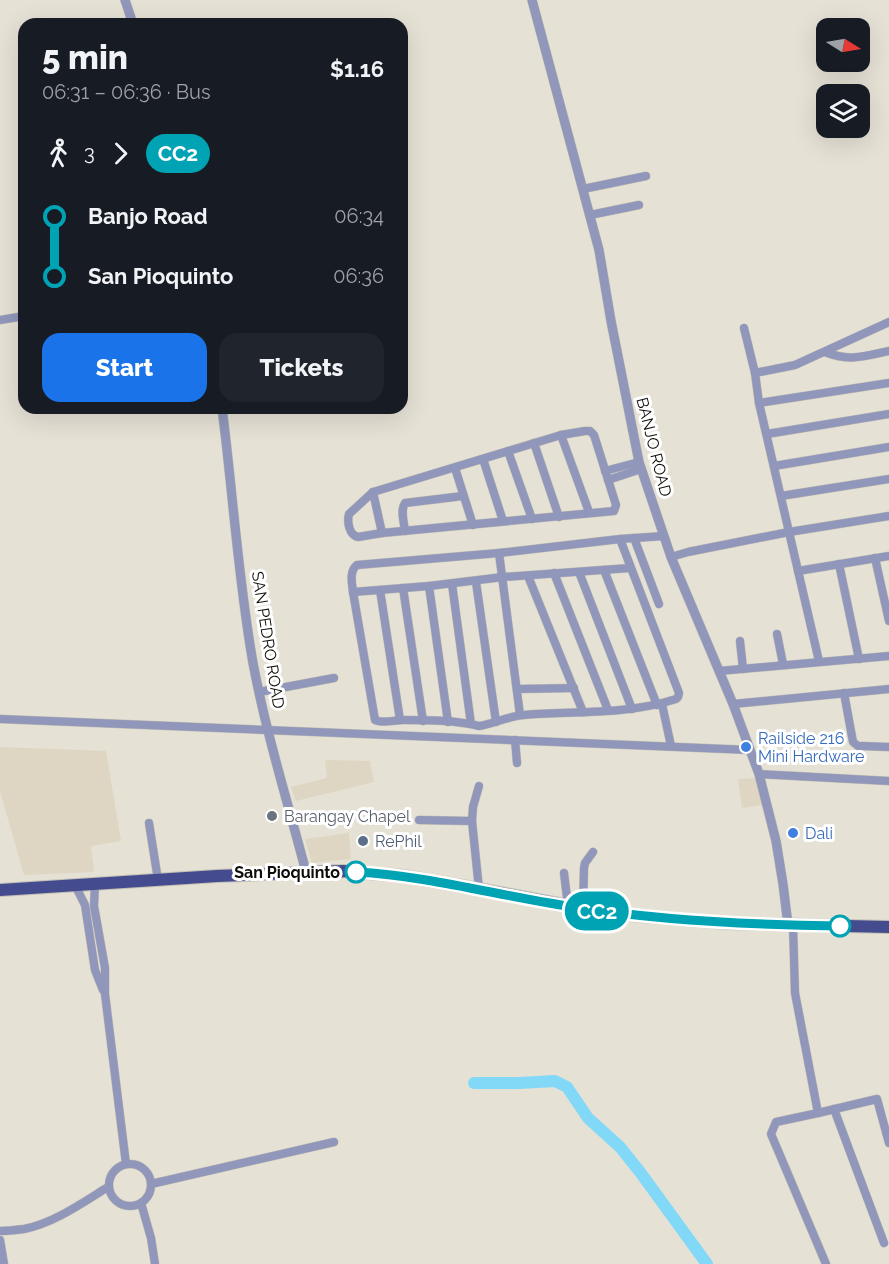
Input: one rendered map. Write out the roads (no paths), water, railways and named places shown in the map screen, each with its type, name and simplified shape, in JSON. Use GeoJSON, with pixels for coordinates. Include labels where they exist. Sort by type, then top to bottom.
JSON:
{"type":"FeatureCollection","features":[{"type":"Feature","properties":{"kind":"highway"},"geometry":{"type":"LineString","coordinates":[[0,890],[306,872],[374,873],[404,876],[583,909],[696,922],[889,927]]}},
{"type":"Feature","properties":{"kind":"street"},"geometry":{"type":"LineString","coordinates":[[124,0],[131,18]]}},
{"type":"Feature","properties":{"kind":"street","name":"BANJO ROAD"},"geometry":{"type":"LineString","coordinates":[[532,0],[599,250],[640,465],[672,557],[733,704],[759,774],[776,841],[790,925]]}},
{"type":"Feature","properties":{"kind":"street"},"geometry":{"type":"LineString","coordinates":[[584,189],[646,176]]}},
{"type":"Feature","properties":{"kind":"street"},"geometry":{"type":"LineString","coordinates":[[590,215],[639,205]]}},
{"type":"Feature","properties":{"kind":"street"},"geometry":{"type":"LineString","coordinates":[[0,320],[18,317]]}},
{"type":"Feature","properties":{"kind":"street"},"geometry":{"type":"LineString","coordinates":[[755,373],[795,365],[889,322]]}},
{"type":"Feature","properties":{"kind":"street"},"geometry":{"type":"LineString","coordinates":[[744,328],[819,662]]}},
{"type":"Feature","properties":{"kind":"street"},"geometry":{"type":"LineString","coordinates":[[825,352],[840,358],[847,358],[889,351]]}},
{"type":"Feature","properties":{"kind":"street"},"geometry":{"type":"LineString","coordinates":[[759,403],[889,383]]}},
{"type":"Feature","properties":{"kind":"street","name":"SAN PEDRO ROAD"},"geometry":{"type":"LineString","coordinates":[[223,414],[246,622],[268,730],[306,872]]}},
{"type":"Feature","properties":{"kind":"street"},"geometry":{"type":"LineString","coordinates":[[767,434],[889,414]]}},
{"type":"Feature","properties":{"kind":"street"},"geometry":{"type":"LineString","coordinates":[[590,431],[594,435],[616,505],[614,511],[358,537],[351,532],[349,514],[373,492],[561,435],[590,431]]}},
{"type":"Feature","properties":{"kind":"street"},"geometry":{"type":"LineString","coordinates":[[561,435],[589,513]]}},
{"type":"Feature","properties":{"kind":"street"},"geometry":{"type":"LineString","coordinates":[[534,443],[559,517]]}},
{"type":"Feature","properties":{"kind":"street"},"geometry":{"type":"LineString","coordinates":[[774,466],[889,447]]}},
{"type":"Feature","properties":{"kind":"street"},"geometry":{"type":"LineString","coordinates":[[508,451],[532,519]]}},
{"type":"Feature","properties":{"kind":"street"},"geometry":{"type":"LineString","coordinates":[[483,459],[503,521]]}},
{"type":"Feature","properties":{"kind":"street"},"geometry":{"type":"LineString","coordinates":[[605,471],[640,465]]}},
{"type":"Feature","properties":{"kind":"street"},"geometry":{"type":"LineString","coordinates":[[608,480],[640,465]]}},
{"type":"Feature","properties":{"kind":"street"},"geometry":{"type":"LineString","coordinates":[[455,468],[472,525]]}},
{"type":"Feature","properties":{"kind":"street"},"geometry":{"type":"LineString","coordinates":[[781,496],[889,479]]}},
{"type":"Feature","properties":{"kind":"street"},"geometry":{"type":"LineString","coordinates":[[373,492],[382,533]]}},
{"type":"Feature","properties":{"kind":"street"},"geometry":{"type":"LineString","coordinates":[[405,531],[402,507],[405,503],[463,496]]}},
{"type":"Feature","properties":{"kind":"street"},"geometry":{"type":"LineString","coordinates":[[672,557],[789,532],[889,516]]}},
{"type":"Feature","properties":{"kind":"street"},"geometry":{"type":"LineString","coordinates":[[620,539],[679,693],[676,699],[659,705],[632,709],[520,715],[479,726],[448,722],[400,720],[380,722],[375,720],[353,592],[352,569],[357,565],[499,553],[620,539],[664,536]]}},
{"type":"Feature","properties":{"kind":"street"},"geometry":{"type":"LineString","coordinates":[[634,538],[659,604]]}},
{"type":"Feature","properties":{"kind":"street"},"geometry":{"type":"LineString","coordinates":[[499,553],[520,715]]}},
{"type":"Feature","properties":{"kind":"street"},"geometry":{"type":"LineString","coordinates":[[798,571],[889,556]]}},
{"type":"Feature","properties":{"kind":"street"},"geometry":{"type":"LineString","coordinates":[[875,558],[889,621]]}},
{"type":"Feature","properties":{"kind":"street"},"geometry":{"type":"LineString","coordinates":[[839,564],[859,659]]}},
{"type":"Feature","properties":{"kind":"street"},"geometry":{"type":"LineString","coordinates":[[353,592],[630,568]]}},
{"type":"Feature","properties":{"kind":"street"},"geometry":{"type":"LineString","coordinates":[[604,570],[659,705],[671,747]]}},
{"type":"Feature","properties":{"kind":"street"},"geometry":{"type":"LineString","coordinates":[[579,572],[632,709]]}},
{"type":"Feature","properties":{"kind":"street"},"geometry":{"type":"LineString","coordinates":[[554,573],[608,710]]}},
{"type":"Feature","properties":{"kind":"street"},"geometry":{"type":"LineString","coordinates":[[528,576],[583,712]]}},
{"type":"Feature","properties":{"kind":"street"},"geometry":{"type":"LineString","coordinates":[[476,582],[496,722]]}},
{"type":"Feature","properties":{"kind":"street"},"geometry":{"type":"LineString","coordinates":[[452,584],[471,724]]}},
{"type":"Feature","properties":{"kind":"street"},"geometry":{"type":"LineString","coordinates":[[429,586],[448,722]]}},
{"type":"Feature","properties":{"kind":"street"},"geometry":{"type":"LineString","coordinates":[[403,588],[423,721]]}},
{"type":"Feature","properties":{"kind":"street"},"geometry":{"type":"LineString","coordinates":[[380,590],[400,720]]}},
{"type":"Feature","properties":{"kind":"street"},"geometry":{"type":"LineString","coordinates":[[777,634],[783,664]]}},
{"type":"Feature","properties":{"kind":"street"},"geometry":{"type":"LineString","coordinates":[[740,641],[743,669]]}},
{"type":"Feature","properties":{"kind":"street"},"geometry":{"type":"LineString","coordinates":[[719,671],[889,656]]}},
{"type":"Feature","properties":{"kind":"street"},"geometry":{"type":"LineString","coordinates":[[259,692],[334,678]]}},
{"type":"Feature","properties":{"kind":"street"},"geometry":{"type":"LineString","coordinates":[[517,689],[573,688]]}},
{"type":"Feature","properties":{"kind":"street"},"geometry":{"type":"LineString","coordinates":[[733,704],[889,689]]}},
{"type":"Feature","properties":{"kind":"street"},"geometry":{"type":"LineString","coordinates":[[844,693],[854,742],[858,746],[889,747]]}},
{"type":"Feature","properties":{"kind":"street"},"geometry":{"type":"LineString","coordinates":[[0,719],[750,750]]}},
{"type":"Feature","properties":{"kind":"street"},"geometry":{"type":"LineString","coordinates":[[515,740],[517,764]]}},
{"type":"Feature","properties":{"kind":"street"},"geometry":{"type":"LineString","coordinates":[[759,774],[889,781]]}},
{"type":"Feature","properties":{"kind":"street"},"geometry":{"type":"LineString","coordinates":[[478,786],[472,821],[479,889]]}},
{"type":"Feature","properties":{"kind":"street"},"geometry":{"type":"LineString","coordinates":[[419,820],[472,821]]}},
{"type":"Feature","properties":{"kind":"street"},"geometry":{"type":"LineString","coordinates":[[149,823],[158,880]]}},
{"type":"Feature","properties":{"kind":"street"},"geometry":{"type":"LineString","coordinates":[[583,909],[584,868],[593,852]]}},
{"type":"Feature","properties":{"kind":"street"},"geometry":{"type":"LineString","coordinates":[[564,873],[568,906]]}},
{"type":"Feature","properties":{"kind":"street"},"geometry":{"type":"LineString","coordinates":[[95,884],[94,906],[105,968],[105,994],[126,1164]]}},
{"type":"Feature","properties":{"kind":"street"},"geometry":{"type":"LineString","coordinates":[[75,885],[85,905],[95,970],[105,994]]}},
{"type":"Feature","properties":{"kind":"street"},"geometry":{"type":"LineString","coordinates":[[790,925],[795,993],[818,1113]]}},
{"type":"Feature","properties":{"kind":"street"},"geometry":{"type":"LineString","coordinates":[[95,970],[105,968]]}},
{"type":"Feature","properties":{"kind":"street"},"geometry":{"type":"LineString","coordinates":[[826,1264],[771,1134],[776,1122],[877,1099],[889,1143]]}},
{"type":"Feature","properties":{"kind":"street"},"geometry":{"type":"LineString","coordinates":[[834,1109],[884,1243]]}},
{"type":"Feature","properties":{"kind":"street"},"geometry":{"type":"LineString","coordinates":[[151,1184],[334,1142]]}},
{"type":"Feature","properties":{"kind":"street"},"geometry":{"type":"LineString","coordinates":[[126,1164],[135,1164],[143,1168],[151,1184],[146,1198],[141,1203],[130,1206],[120,1204],[112,1197],[108,1186],[113,1172],[126,1164]]}},
{"type":"Feature","properties":{"kind":"street"},"geometry":{"type":"LineString","coordinates":[[0,1232],[26,1229],[50,1220],[69,1211],[108,1186]]}},
{"type":"Feature","properties":{"kind":"street"},"geometry":{"type":"LineString","coordinates":[[141,1203],[151,1238],[155,1264]]}},
{"type":"Feature","properties":{"kind":"street"},"geometry":{"type":"LineString","coordinates":[[0,1240],[4,1264]]}},
{"type":"Feature","properties":{"kind":"waterway"},"geometry":{"type":"LineString","coordinates":[[474,1083],[555,1081],[567,1087],[588,1118],[620,1147],[640,1172],[707,1264]]}},
{"type":"Feature","properties":{"kind":"place","name":"Railside 216 Mini Hardware"},"geometry":{"type":"Point","coordinates":[746,747]}},
{"type":"Feature","properties":{"kind":"place","name":"Barangay Chapel"},"geometry":{"type":"Point","coordinates":[272,816]}},
{"type":"Feature","properties":{"kind":"place","name":"Dali"},"geometry":{"type":"Point","coordinates":[793,833]}},
{"type":"Feature","properties":{"kind":"place","name":"RePhil"},"geometry":{"type":"Point","coordinates":[363,841]}},
{"type":"Feature","properties":{"kind":"place","name":"San Pioquinto"},"geometry":{"type":"Point","coordinates":[356,872]}}]}
